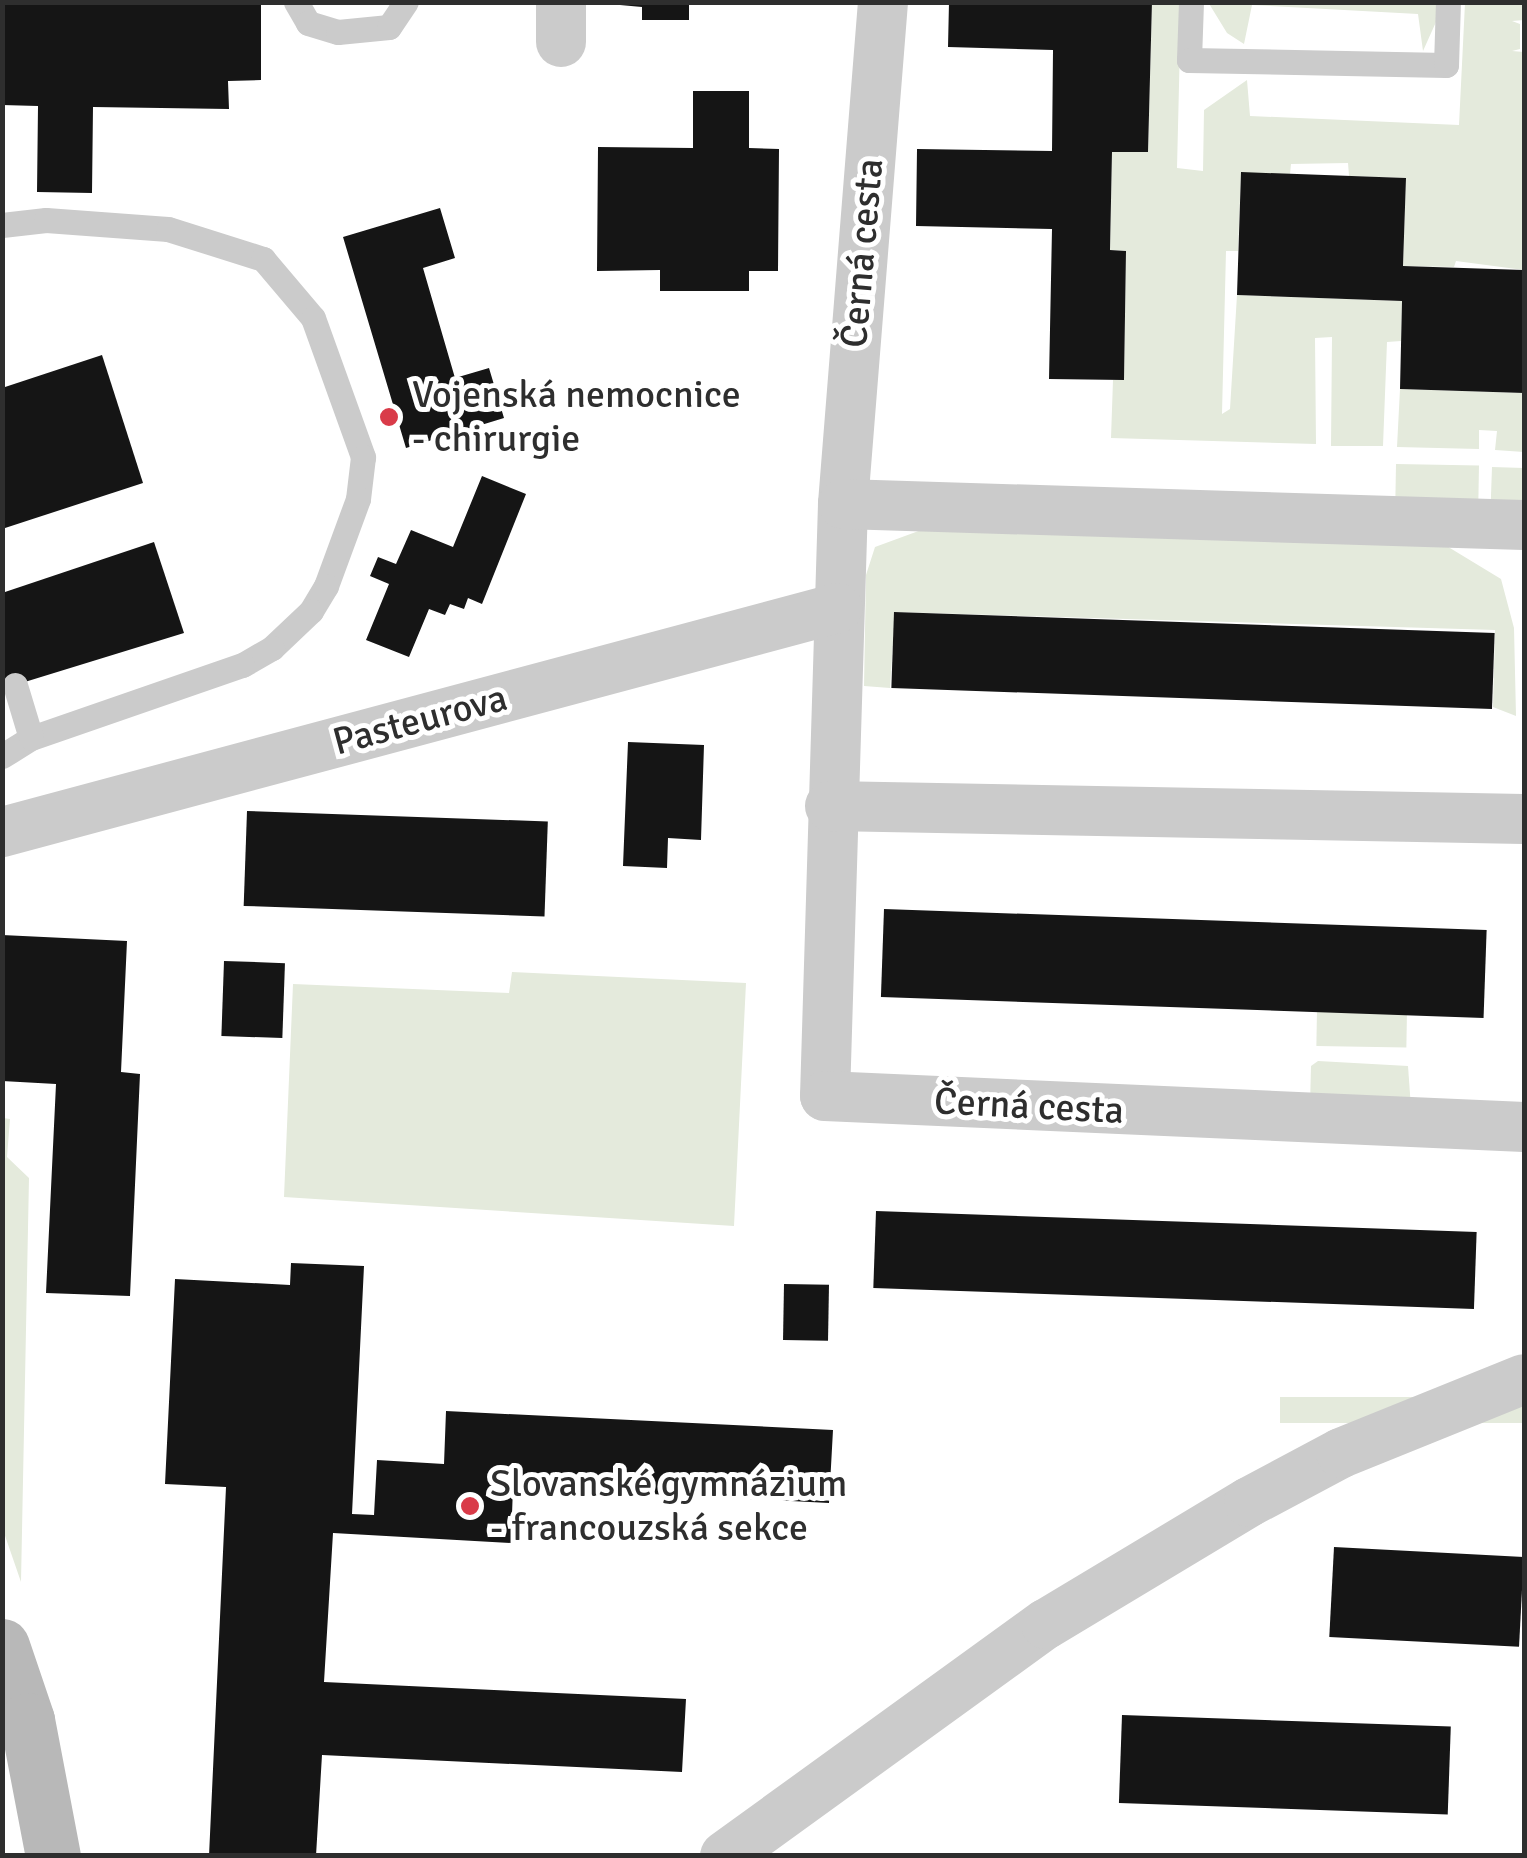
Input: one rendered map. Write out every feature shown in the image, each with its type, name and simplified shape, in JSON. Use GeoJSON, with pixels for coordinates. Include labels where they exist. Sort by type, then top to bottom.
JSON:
{"type":"FeatureCollection","features":[{"type":"Feature","properties":{"kind":"main road"},"geometry":{"type":"LineString","coordinates":[[2,1646],[27,1720],[53,1856]]}},
{"type":"Feature","properties":{"kind":"main road"},"geometry":{"type":"LineString","coordinates":[[2,1792],[40,1856]]}},
{"type":"Feature","properties":{"kind":"street","name":"Černá cesta"},"geometry":{"type":"LineString","coordinates":[[883,2],[842,504],[830,806],[825,1096],[1524,1127]]}},
{"type":"Feature","properties":{"kind":"street"},"geometry":{"type":"LineString","coordinates":[[842,504],[1524,525]]}},
{"type":"Feature","properties":{"kind":"street","name":"Pasteurova"},"geometry":{"type":"LineString","coordinates":[[2,832],[838,608]]}},
{"type":"Feature","properties":{"kind":"street"},"geometry":{"type":"LineString","coordinates":[[830,806],[1524,819]]}},
{"type":"Feature","properties":{"kind":"street"},"geometry":{"type":"LineString","coordinates":[[726,1856],[1046,1624],[1248,1502],[1341,1453],[1524,1380]]}},
{"type":"Feature","properties":{"kind":"lane"},"geometry":{"type":"LineString","coordinates":[[296,2],[308,23],[338,32],[389,27],[406,2]]}},
{"type":"Feature","properties":{"kind":"lane"},"geometry":{"type":"LineString","coordinates":[[1191,2],[1188,60],[1446,65],[1448,2]]}},
{"type":"Feature","properties":{"kind":"lane"},"geometry":{"type":"LineString","coordinates":[[2,225],[46,220],[168,228],[263,259],[313,318],[364,458],[358,499],[326,586],[283,638],[242,665],[31,738],[2,756]]}},
{"type":"Feature","properties":{"kind":"lane"},"geometry":{"type":"LineString","coordinates":[[15,685],[31,738]]}},
{"type":"Feature","properties":{"kind":"shaded area"},"geometry":{"type":"Polygon","coordinates":[[[1208,2],[1436,3],[1436,22],[1423,51],[1418,14],[1252,5],[1244,44],[1227,33],[1208,2]]]}},
{"type":"Feature","properties":{"kind":"shaded area"},"geometry":{"type":"Polygon","coordinates":[[[1152,3],[1181,3],[1177,168],[1203,171],[1204,110],[1247,80],[1250,116],[1459,125],[1465,3],[1524,3],[1524,20],[1512,21],[1520,24],[1520,49],[1512,51],[1524,52],[1524,270],[1456,261],[1454,267],[1403,266],[1406,178],[1349,176],[1348,163],[1291,164],[1290,174],[1241,173],[1238,251],[1226,251],[1222,414],[1230,409],[1237,295],[1402,301],[1401,341],[1387,342],[1383,446],[1331,446],[1332,337],[1315,338],[1316,444],[1111,438],[1113,380],[1124,379],[1126,251],[1110,250],[1112,152],[1148,152],[1152,3]]]}},
{"type":"Feature","properties":{"kind":"shaded area"},"geometry":{"type":"Polygon","coordinates":[[[1400,389],[1524,393],[1524,452],[1495,450],[1497,431],[1479,430],[1479,449],[1397,447],[1400,389]]]}},
{"type":"Feature","properties":{"kind":"shaded area"},"geometry":{"type":"Polygon","coordinates":[[[1396,464],[1479,465],[1478,501],[1395,500],[1396,464]]]}},
{"type":"Feature","properties":{"kind":"shaded area"},"geometry":{"type":"Polygon","coordinates":[[[1492,467],[1524,468],[1523,505],[1491,504],[1492,467]]]}},
{"type":"Feature","properties":{"kind":"shaded area"},"geometry":{"type":"Polygon","coordinates":[[[924,529],[1445,545],[1501,579],[1514,628],[1516,716],[1493,707],[1495,630],[895,612],[890,688],[864,686],[866,575],[875,547],[924,529]]]}},
{"type":"Feature","properties":{"kind":"shaded area"},"geometry":{"type":"Polygon","coordinates":[[[512,972],[746,983],[734,1226],[284,1197],[293,984],[509,993],[512,972]]]}},
{"type":"Feature","properties":{"kind":"shaded area"},"geometry":{"type":"Polygon","coordinates":[[[1317,1010],[1407,1012],[1406,1048],[1316,1046],[1317,1010]]]}},
{"type":"Feature","properties":{"kind":"shaded area"},"geometry":{"type":"Polygon","coordinates":[[[1318,1061],[1408,1066],[1411,1108],[1310,1106],[1311,1066],[1318,1061]]]}},
{"type":"Feature","properties":{"kind":"shaded area"},"geometry":{"type":"Polygon","coordinates":[[[3,1118],[10,1119],[7,1157],[29,1178],[21,1582],[2,1527],[3,1118]]]}},
{"type":"Feature","properties":{"kind":"shaded area"},"geometry":{"type":"Polygon","coordinates":[[[1280,1397],[1524,1397],[1524,1423],[1280,1423],[1280,1397]]]}},
{"type":"Feature","properties":{"kind":"building"},"geometry":{"type":"Polygon","coordinates":[[[2,2],[261,2],[261,80],[228,81],[229,109],[93,107],[92,193],[37,192],[38,106],[2,105],[2,2]]]}},
{"type":"Feature","properties":{"kind":"building"},"geometry":{"type":"Polygon","coordinates":[[[587,2],[689,2],[689,20],[642,20],[642,7],[587,2]]]}},
{"type":"Feature","properties":{"kind":"building"},"geometry":{"type":"Polygon","coordinates":[[[949,2],[1152,2],[1148,152],[1112,152],[1110,250],[1126,251],[1124,380],[1049,379],[1052,229],[916,226],[917,149],[1052,151],[1053,50],[948,47],[949,2]]]}},
{"type":"Feature","properties":{"kind":"building"},"geometry":{"type":"Polygon","coordinates":[[[693,91],[749,91],[749,148],[779,149],[778,271],[749,271],[749,291],[660,291],[660,270],[597,271],[598,147],[693,148],[693,91]]]}},
{"type":"Feature","properties":{"kind":"building"},"geometry":{"type":"Polygon","coordinates":[[[1241,172],[1406,178],[1403,266],[1524,270],[1524,393],[1400,389],[1402,301],[1237,295],[1241,172]]]}},
{"type":"Feature","properties":{"kind":"building"},"geometry":{"type":"Polygon","coordinates":[[[440,208],[455,258],[423,268],[455,378],[489,368],[504,418],[406,448],[343,237],[440,208]]]}},
{"type":"Feature","properties":{"kind":"building"},"geometry":{"type":"Polygon","coordinates":[[[102,355],[143,483],[2,529],[2,388],[102,355]]]}},
{"type":"Feature","properties":{"kind":"building"},"geometry":{"type":"Polygon","coordinates":[[[482,476],[526,494],[482,604],[468,598],[464,609],[450,604],[445,615],[429,609],[409,657],[366,640],[389,584],[370,576],[378,557],[396,564],[411,530],[453,547],[482,476]]]}},
{"type":"Feature","properties":{"kind":"building"},"geometry":{"type":"Polygon","coordinates":[[[154,542],[184,633],[2,689],[2,593],[154,542]]]}},
{"type":"Feature","properties":{"kind":"building"},"geometry":{"type":"Polygon","coordinates":[[[894,612],[1495,633],[1492,709],[891,688],[894,612]]]}},
{"type":"Feature","properties":{"kind":"building"},"geometry":{"type":"Polygon","coordinates":[[[628,742],[704,745],[701,840],[668,838],[667,868],[623,866],[628,742]]]}},
{"type":"Feature","properties":{"kind":"building"},"geometry":{"type":"Polygon","coordinates":[[[247,811],[548,822],[545,916],[244,906],[247,811]]]}},
{"type":"Feature","properties":{"kind":"building"},"geometry":{"type":"Polygon","coordinates":[[[884,909],[1487,930],[1484,1018],[881,997],[884,909]]]}},
{"type":"Feature","properties":{"kind":"building"},"geometry":{"type":"Polygon","coordinates":[[[2,935],[127,941],[121,1072],[140,1074],[130,1296],[46,1293],[56,1084],[2,1081],[2,935]]]}},
{"type":"Feature","properties":{"kind":"building"},"geometry":{"type":"Polygon","coordinates":[[[224,961],[285,963],[282,1038],[221,1036],[224,961]]]}},
{"type":"Feature","properties":{"kind":"building"},"geometry":{"type":"Polygon","coordinates":[[[876,1211],[1477,1232],[1474,1309],[873,1288],[876,1211]]]}},
{"type":"Feature","properties":{"kind":"building"},"geometry":{"type":"Polygon","coordinates":[[[291,1263],[364,1266],[352,1514],[374,1515],[377,1460],[444,1464],[446,1411],[833,1430],[829,1503],[513,1487],[511,1543],[333,1533],[324,1682],[686,1699],[682,1772],[322,1755],[316,1856],[209,1856],[226,1487],[165,1484],[175,1279],[290,1285],[291,1263]]]}},
{"type":"Feature","properties":{"kind":"building"},"geometry":{"type":"Polygon","coordinates":[[[784,1284],[829,1285],[828,1341],[783,1340],[784,1284]]]}},
{"type":"Feature","properties":{"kind":"building"},"geometry":{"type":"Polygon","coordinates":[[[1334,1547],[1524,1557],[1519,1647],[1329,1637],[1334,1547]]]}},
{"type":"Feature","properties":{"kind":"building"},"geometry":{"type":"Polygon","coordinates":[[[1122,1715],[1451,1726],[1448,1814],[1119,1803],[1122,1715]]]}},
{"type":"Feature","properties":{"kind":"place","name":"Vojenská nemocnice - chirurgie"},"geometry":{"type":"Point","coordinates":[389,417]}},
{"type":"Feature","properties":{"kind":"place","name":"Slovanské gymnázium - francouzská sekce"},"geometry":{"type":"Point","coordinates":[470,1506]}}]}
